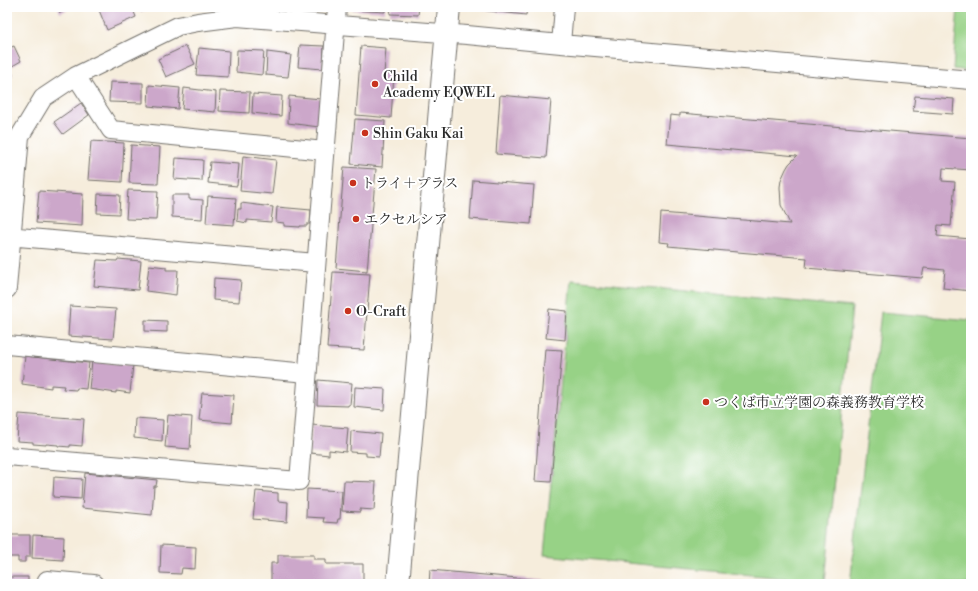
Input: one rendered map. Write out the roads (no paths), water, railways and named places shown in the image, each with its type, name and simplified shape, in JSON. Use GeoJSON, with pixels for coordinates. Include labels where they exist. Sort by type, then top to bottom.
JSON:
{"type":"FeatureCollection","features":[{"type":"Feature","properties":{"kind":"street"},"geometry":{"type":"LineString","coordinates":[[7,456],[299,480],[336,7]]}},
{"type":"Feature","properties":{"kind":"street"},"geometry":{"type":"LineString","coordinates":[[398,584],[449,7]]}},
{"type":"Feature","properties":{"kind":"street"},"geometry":{"type":"LineString","coordinates":[[561,44],[564,7]]}},
{"type":"Feature","properties":{"kind":"street"},"geometry":{"type":"LineString","coordinates":[[7,289],[14,134],[43,98],[76,76],[178,26],[236,17],[971,80]]}},
{"type":"Feature","properties":{"kind":"street"},"geometry":{"type":"LineString","coordinates":[[76,76],[111,130],[325,151]]}},
{"type":"Feature","properties":{"kind":"street"},"geometry":{"type":"LineString","coordinates":[[9,237],[316,263]]}},
{"type":"Feature","properties":{"kind":"street"},"geometry":{"type":"LineString","coordinates":[[7,345],[307,373]]}},
{"type":"Feature","properties":{"kind":"street"},"geometry":{"type":"LineString","coordinates":[[47,584],[47,580],[94,584]]}},
{"type":"Feature","properties":{"kind":"place","name":"Child Academy EQWEL"},"geometry":{"type":"Point","coordinates":[375,84]}},
{"type":"Feature","properties":{"kind":"place","name":"Shin Gaku Kai"},"geometry":{"type":"Point","coordinates":[365,133]}},
{"type":"Feature","properties":{"kind":"place","name":"トライ＋プラス"},"geometry":{"type":"Point","coordinates":[353,183]}},
{"type":"Feature","properties":{"kind":"place","name":"エクセルシア"},"geometry":{"type":"Point","coordinates":[356,219]}},
{"type":"Feature","properties":{"kind":"place","name":"O-Craft"},"geometry":{"type":"Point","coordinates":[348,311]}},
{"type":"Feature","properties":{"kind":"place","name":"つくば市立学園の森義務教育学校"},"geometry":{"type":"Point","coordinates":[706,402]}}]}
